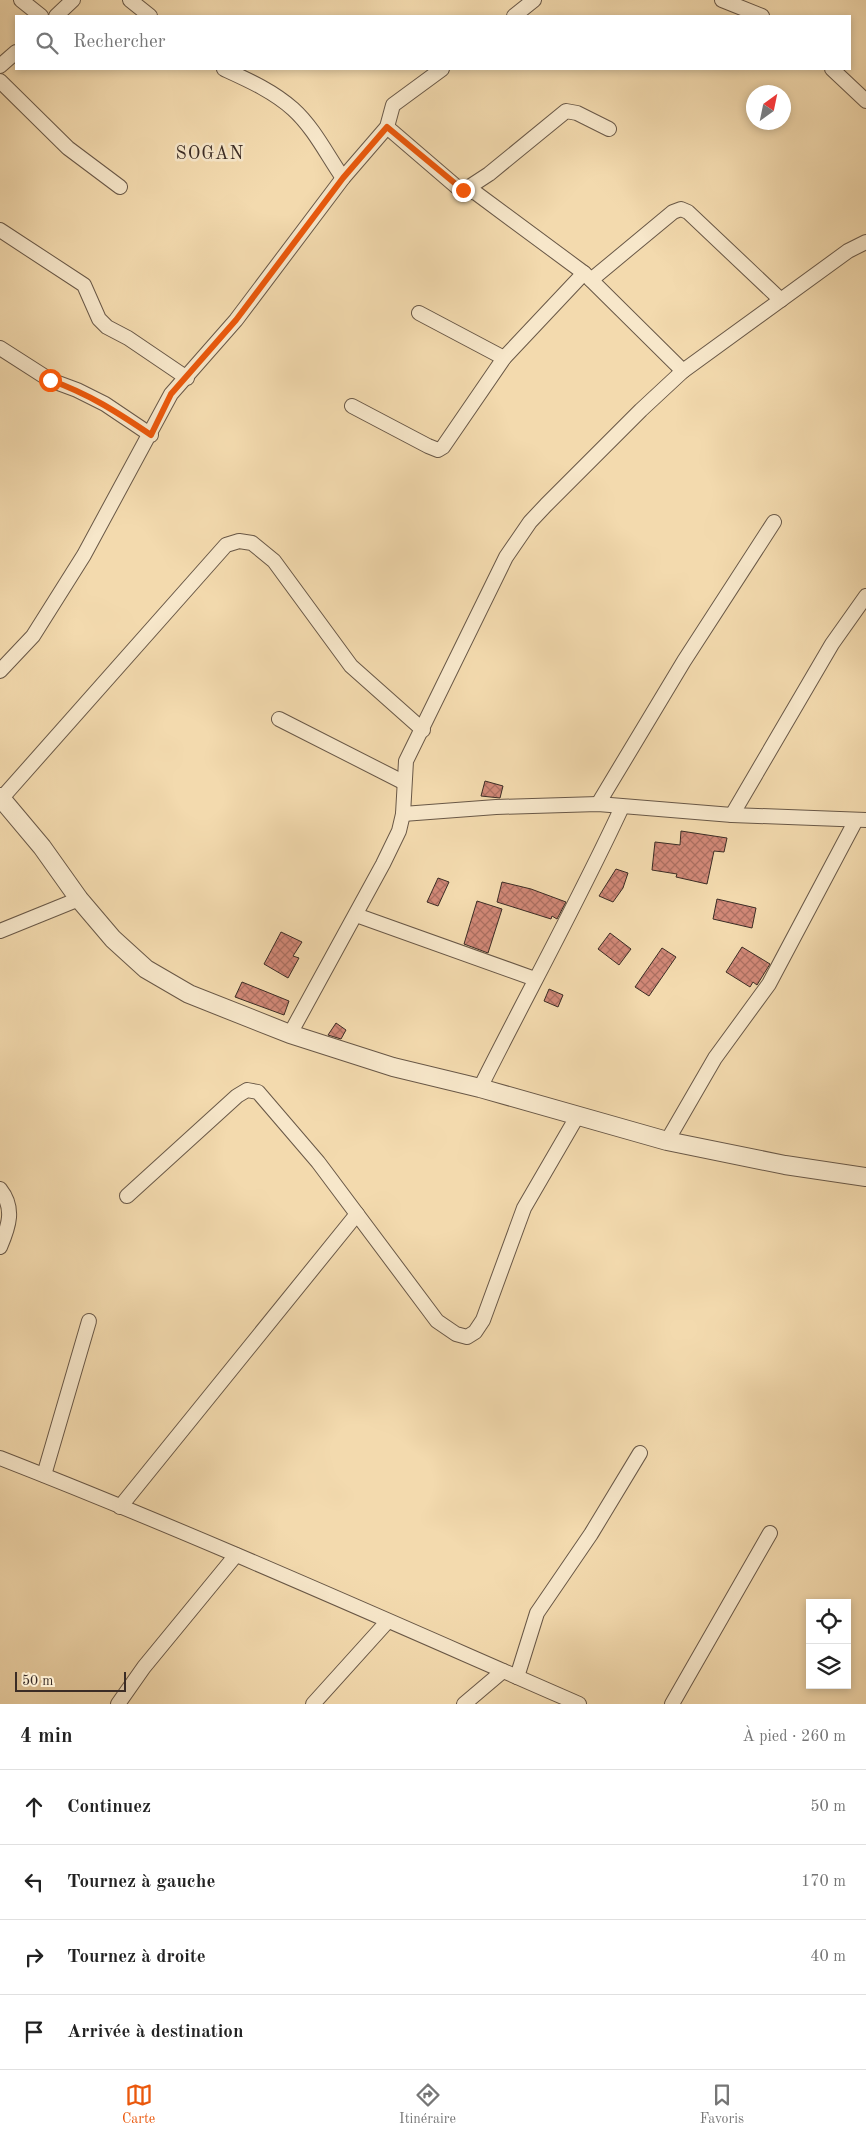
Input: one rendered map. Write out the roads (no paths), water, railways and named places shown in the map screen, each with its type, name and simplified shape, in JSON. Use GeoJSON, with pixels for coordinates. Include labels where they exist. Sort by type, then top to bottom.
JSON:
{"type":"FeatureCollection","features":[{"type":"Feature","properties":{"kind":"street"},"geometry":{"type":"LineString","coordinates":[[21,0],[41,15]]}},
{"type":"Feature","properties":{"kind":"street"},"geometry":{"type":"LineString","coordinates":[[57,15],[73,0]]}},
{"type":"Feature","properties":{"kind":"street"},"geometry":{"type":"LineString","coordinates":[[130,0],[149,15]]}},
{"type":"Feature","properties":{"kind":"street"},"geometry":{"type":"LineString","coordinates":[[515,15],[534,0]]}},
{"type":"Feature","properties":{"kind":"street"},"geometry":{"type":"LineString","coordinates":[[722,0],[760,15]]}},
{"type":"Feature","properties":{"kind":"street"},"geometry":{"type":"LineString","coordinates":[[0,66],[15,53]]}},
{"type":"Feature","properties":{"kind":"street"},"geometry":{"type":"LineString","coordinates":[[226,70],[261,87],[293,109],[306,123],[343,178]]}},
{"type":"Feature","properties":{"kind":"street"},"geometry":{"type":"LineString","coordinates":[[0,671],[33,636],[84,555],[151,435],[171,394],[236,320],[343,178],[387,127],[392,104],[441,70]]}},
{"type":"Feature","properties":{"kind":"street"},"geometry":{"type":"LineString","coordinates":[[833,70],[866,101]]}},
{"type":"Feature","properties":{"kind":"street"},"geometry":{"type":"LineString","coordinates":[[0,81],[68,148],[120,187]]}},
{"type":"Feature","properties":{"kind":"street"},"geometry":{"type":"LineString","coordinates":[[463,190],[489,174],[566,111],[577,113],[609,129]]}},
{"type":"Feature","properties":{"kind":"street"},"geometry":{"type":"LineString","coordinates":[[387,127],[463,190],[481,196],[588,277],[683,372]]}},
{"type":"Feature","properties":{"kind":"street"},"geometry":{"type":"LineString","coordinates":[[352,406],[438,450],[443,447],[504,358],[588,277],[674,212],[681,209],[688,212],[781,300]]}},
{"type":"Feature","properties":{"kind":"street"},"geometry":{"type":"LineString","coordinates":[[0,230],[84,285],[99,319],[107,327],[128,338],[187,378]]}},
{"type":"Feature","properties":{"kind":"street"},"geometry":{"type":"LineString","coordinates":[[290,1034],[356,915],[391,847],[403,814],[406,761],[423,730],[506,557],[518,538],[566,484],[641,410],[683,372],[848,251],[866,242]]}},
{"type":"Feature","properties":{"kind":"street"},"geometry":{"type":"LineString","coordinates":[[419,313],[504,358]]}},
{"type":"Feature","properties":{"kind":"street"},"geometry":{"type":"LineString","coordinates":[[0,348],[50,380],[77,390],[105,404],[151,435]]}},
{"type":"Feature","properties":{"kind":"street"},"geometry":{"type":"LineString","coordinates":[[598,804],[684,661],[774,522]]}},
{"type":"Feature","properties":{"kind":"street"},"geometry":{"type":"LineString","coordinates":[[423,730],[351,666],[274,561],[252,543],[239,541],[226,545],[1,798],[42,847],[79,900],[128,954],[165,982],[249,1019],[393,1067],[480,1088],[667,1141],[785,1165],[866,1177]]}},
{"type":"Feature","properties":{"kind":"street"},"geometry":{"type":"LineString","coordinates":[[732,815],[832,644],[866,596]]}},
{"type":"Feature","properties":{"kind":"street"},"geometry":{"type":"LineString","coordinates":[[279,719],[404,782]]}},
{"type":"Feature","properties":{"kind":"street"},"geometry":{"type":"LineString","coordinates":[[403,814],[496,807],[598,804],[732,815],[861,820],[769,984],[715,1058],[667,1141]]}},
{"type":"Feature","properties":{"kind":"street"},"geometry":{"type":"LineString","coordinates":[[480,1088],[535,979],[583,892],[622,807]]}},
{"type":"Feature","properties":{"kind":"street"},"geometry":{"type":"LineString","coordinates":[[0,931],[79,900]]}},
{"type":"Feature","properties":{"kind":"street"},"geometry":{"type":"LineString","coordinates":[[356,915],[535,979]]}},
{"type":"Feature","properties":{"kind":"street"},"geometry":{"type":"LineString","coordinates":[[127,1196],[236,1096],[247,1090],[258,1092],[318,1162],[437,1322],[456,1334],[468,1337],[475,1332],[484,1320],[524,1208],[578,1115]]}},
{"type":"Feature","properties":{"kind":"street"},"geometry":{"type":"LineString","coordinates":[[0,1188],[7,1197],[11,1215],[0,1247]]}},
{"type":"Feature","properties":{"kind":"street"},"geometry":{"type":"LineString","coordinates":[[120,1507],[358,1214]]}},
{"type":"Feature","properties":{"kind":"street"},"geometry":{"type":"LineString","coordinates":[[44,1475],[89,1321]]}},
{"type":"Feature","properties":{"kind":"street"},"geometry":{"type":"LineString","coordinates":[[517,1677],[537,1613],[591,1534],[640,1453]]}},
{"type":"Feature","properties":{"kind":"street"},"geometry":{"type":"LineString","coordinates":[[0,1458],[311,1586],[387,1622],[579,1704]]}},
{"type":"Feature","properties":{"kind":"street"},"geometry":{"type":"LineString","coordinates":[[672,1704],[770,1533]]}},
{"type":"Feature","properties":{"kind":"street"},"geometry":{"type":"LineString","coordinates":[[118,1704],[144,1667],[236,1555]]}},
{"type":"Feature","properties":{"kind":"street"},"geometry":{"type":"LineString","coordinates":[[313,1704],[387,1622]]}},
{"type":"Feature","properties":{"kind":"street"},"geometry":{"type":"LineString","coordinates":[[464,1704],[503,1671]]}},
{"type":"Feature","properties":{"kind":"district","name":"SOGAN"},"geometry":{"type":"Point","coordinates":[210,154]}}]}
